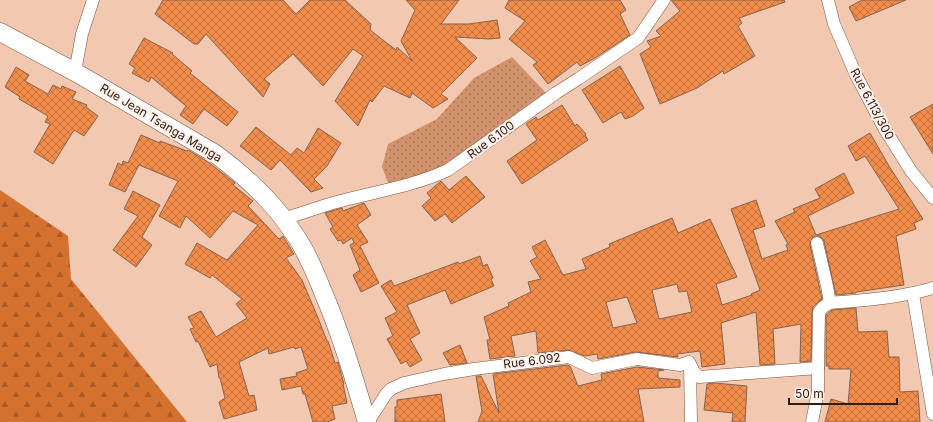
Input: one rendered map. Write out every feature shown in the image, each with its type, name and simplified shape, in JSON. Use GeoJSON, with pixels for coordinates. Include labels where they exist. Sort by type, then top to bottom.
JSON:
{"type":"FeatureCollection","features":[{"type":"Feature","properties":{"kind":"street"},"geometry":{"type":"LineString","coordinates":[[74,72],[82,34],[93,0]]}},
{"type":"Feature","properties":{"kind":"street","name":"Rue 6.100"},"geometry":{"type":"LineString","coordinates":[[283,219],[334,203],[386,191],[448,170],[556,93],[638,38],[664,0]]}},
{"type":"Feature","properties":{"kind":"street","name":"Rue 6.113/300"},"geometry":{"type":"LineString","coordinates":[[828,0],[837,32],[856,75],[880,122],[910,171],[933,198]]}},
{"type":"Feature","properties":{"kind":"street","name":"Rue Jean Tsanga Manga"},"geometry":{"type":"LineString","coordinates":[[0,32],[74,72],[214,153],[234,168],[264,196],[294,232],[315,272],[337,326],[354,375],[367,422]]}},
{"type":"Feature","properties":{"kind":"street"},"geometry":{"type":"LineString","coordinates":[[817,243],[830,303]]}},
{"type":"Feature","properties":{"kind":"street"},"geometry":{"type":"LineString","coordinates":[[812,422],[818,391],[819,312],[823,306],[830,303],[913,294],[933,288]]}},
{"type":"Feature","properties":{"kind":"street"},"geometry":{"type":"LineString","coordinates":[[913,294],[933,414]]}},
{"type":"Feature","properties":{"kind":"street","name":"Rue 6.092"},"geometry":{"type":"LineString","coordinates":[[367,422],[391,389],[404,383],[474,368],[569,357],[592,368],[637,359],[680,365],[690,362]]}},
{"type":"Feature","properties":{"kind":"street"},"geometry":{"type":"LineString","coordinates":[[690,362],[694,372],[699,377],[818,368]]}},
{"type":"Feature","properties":{"kind":"street"},"geometry":{"type":"LineString","coordinates":[[690,362],[691,422]]}},
{"type":"Feature","properties":{"kind":"shaded area"},"geometry":{"type":"Polygon","coordinates":[[[512,57],[548,95],[444,169],[389,185],[382,167],[388,144],[437,119],[474,78],[512,57]]]}},
{"type":"Feature","properties":{"kind":"green space"},"geometry":{"type":"Polygon","coordinates":[[[0,190],[68,236],[71,279],[187,422],[0,422],[0,190]]]}},
{"type":"Feature","properties":{"kind":"building"},"geometry":{"type":"Polygon","coordinates":[[[163,0],[283,0],[296,14],[310,0],[345,0],[371,24],[370,30],[396,50],[397,47],[412,61],[401,41],[415,10],[406,0],[459,0],[441,24],[469,24],[497,20],[500,38],[489,39],[455,37],[477,58],[441,94],[448,99],[433,108],[412,93],[410,98],[384,86],[372,102],[370,100],[358,126],[335,101],[363,56],[353,49],[323,86],[293,54],[264,79],[270,84],[263,97],[206,34],[198,44],[194,44],[155,14],[163,0]]]}},
{"type":"Feature","properties":{"kind":"building"},"geometry":{"type":"Polygon","coordinates":[[[509,0],[620,0],[626,10],[620,14],[630,35],[580,66],[577,62],[548,84],[533,65],[537,62],[509,39],[525,21],[505,8],[509,0]]]}},
{"type":"Feature","properties":{"kind":"building"},"geometry":{"type":"Polygon","coordinates":[[[671,0],[784,0],[785,2],[739,18],[742,23],[738,26],[755,56],[724,74],[723,71],[697,88],[660,104],[640,54],[651,47],[647,41],[661,36],[656,31],[680,11],[671,0]]]}},
{"type":"Feature","properties":{"kind":"building"},"geometry":{"type":"Polygon","coordinates":[[[862,0],[906,0],[856,21],[849,7],[862,0]]]}},
{"type":"Feature","properties":{"kind":"building"},"geometry":{"type":"Polygon","coordinates":[[[144,38],[173,53],[172,54],[192,71],[190,73],[238,112],[227,126],[204,109],[193,124],[180,115],[186,106],[151,77],[149,82],[132,73],[135,68],[129,64],[144,38]]]}},
{"type":"Feature","properties":{"kind":"building"},"geometry":{"type":"Polygon","coordinates":[[[620,66],[644,108],[633,116],[625,119],[621,112],[603,123],[582,90],[620,66]]]}},
{"type":"Feature","properties":{"kind":"building"},"geometry":{"type":"Polygon","coordinates":[[[16,67],[29,75],[25,81],[48,94],[53,85],[61,89],[62,86],[76,92],[72,99],[87,105],[86,107],[98,116],[84,136],[74,130],[53,164],[34,152],[50,124],[45,122],[48,116],[19,99],[20,97],[5,87],[16,67]]]}},
{"type":"Feature","properties":{"kind":"building"},"geometry":{"type":"Polygon","coordinates":[[[933,104],[933,154],[910,117],[933,104]]]}},
{"type":"Feature","properties":{"kind":"building"},"geometry":{"type":"Polygon","coordinates":[[[562,105],[575,126],[577,124],[586,134],[585,135],[588,140],[522,184],[507,161],[537,140],[526,124],[536,117],[538,120],[562,105]]]}},
{"type":"Feature","properties":{"kind":"building"},"geometry":{"type":"Polygon","coordinates":[[[256,127],[291,155],[297,148],[304,153],[318,128],[341,143],[327,166],[314,179],[323,188],[311,192],[280,160],[271,170],[240,146],[256,127]]]}},
{"type":"Feature","properties":{"kind":"building"},"geometry":{"type":"Polygon","coordinates":[[[870,133],[923,219],[914,223],[916,229],[896,236],[904,285],[836,295],[824,241],[819,236],[812,238],[810,245],[822,299],[813,307],[812,312],[811,361],[800,362],[801,324],[773,329],[775,364],[760,365],[756,312],[721,323],[725,364],[702,367],[700,351],[677,354],[678,357],[636,352],[598,359],[597,354],[585,356],[568,350],[538,353],[536,331],[511,336],[515,356],[490,359],[487,340],[490,340],[484,317],[509,306],[508,303],[531,292],[528,282],[541,279],[530,261],[537,257],[532,247],[545,240],[563,275],[586,269],[582,259],[610,247],[609,244],[672,218],[678,233],[710,219],[737,277],[716,284],[722,305],[752,295],[751,294],[760,290],[731,209],[756,200],[765,226],[753,230],[762,259],[788,250],[786,245],[788,244],[775,221],[795,212],[793,209],[820,198],[815,189],[844,173],[854,193],[808,216],[816,235],[899,209],[865,156],[856,161],[848,146],[870,133]],[[677,284],[652,290],[659,319],[692,312],[687,291],[679,292],[677,284]],[[627,297],[606,302],[613,328],[637,323],[627,297]]]}},
{"type":"Feature","properties":{"kind":"building"},"geometry":{"type":"Polygon","coordinates":[[[141,135],[160,143],[160,141],[187,151],[188,150],[208,162],[235,183],[233,185],[253,201],[248,206],[279,239],[283,236],[294,254],[286,258],[302,280],[328,341],[335,363],[338,362],[347,403],[332,406],[335,419],[327,422],[313,422],[305,394],[303,394],[301,386],[282,390],[280,379],[297,376],[296,373],[308,369],[301,347],[295,349],[294,347],[269,354],[268,348],[239,362],[249,396],[254,395],[257,410],[224,419],[219,402],[225,398],[219,378],[217,364],[210,367],[198,341],[196,342],[190,329],[194,328],[188,317],[201,311],[216,337],[247,318],[236,304],[242,299],[212,275],[210,278],[185,264],[197,243],[227,260],[258,225],[233,211],[210,238],[186,216],[180,228],[159,216],[178,181],[139,165],[125,192],[109,185],[118,163],[122,165],[123,161],[128,163],[141,135]]]}},
{"type":"Feature","properties":{"kind":"building"},"geometry":{"type":"Polygon","coordinates":[[[466,176],[485,197],[452,223],[445,214],[435,221],[422,206],[431,198],[427,193],[441,181],[449,190],[466,176]]]}},
{"type":"Feature","properties":{"kind":"building"},"geometry":{"type":"Polygon","coordinates":[[[133,191],[160,205],[142,237],[152,245],[136,267],[113,250],[138,216],[124,209],[133,191]]]}},
{"type":"Feature","properties":{"kind":"building"},"geometry":{"type":"Polygon","coordinates":[[[364,203],[371,215],[357,225],[368,242],[360,246],[379,283],[361,292],[353,275],[360,270],[350,245],[354,243],[352,238],[343,244],[341,240],[338,241],[330,229],[333,227],[325,213],[342,208],[343,211],[364,203]]]}},
{"type":"Feature","properties":{"kind":"building"},"geometry":{"type":"Polygon","coordinates":[[[480,256],[483,266],[487,264],[493,278],[491,279],[494,286],[451,304],[445,290],[407,305],[420,333],[410,339],[422,360],[410,367],[406,361],[401,364],[387,339],[393,336],[385,318],[397,312],[381,286],[391,280],[394,286],[458,262],[459,264],[480,256]]]}},
{"type":"Feature","properties":{"kind":"building"},"geometry":{"type":"Polygon","coordinates":[[[856,308],[858,332],[887,331],[889,357],[899,357],[900,392],[918,391],[920,422],[825,422],[831,399],[848,404],[851,369],[829,369],[829,366],[826,366],[826,315],[832,310],[856,308]]]}},
{"type":"Feature","properties":{"kind":"building"},"geometry":{"type":"Polygon","coordinates":[[[460,345],[467,363],[450,365],[443,353],[460,345]]]}},
{"type":"Feature","properties":{"kind":"building"},"geometry":{"type":"Polygon","coordinates":[[[568,365],[570,366],[578,386],[602,380],[601,374],[637,367],[664,370],[658,371],[658,378],[680,380],[680,387],[638,389],[644,422],[478,422],[482,411],[476,376],[481,376],[499,413],[493,374],[568,365]]]}},
{"type":"Feature","properties":{"kind":"building"},"geometry":{"type":"Polygon","coordinates":[[[715,383],[747,386],[745,422],[732,422],[733,413],[704,410],[707,384],[715,383]]]}},
{"type":"Feature","properties":{"kind":"building"},"geometry":{"type":"Polygon","coordinates":[[[441,394],[445,422],[395,422],[395,407],[397,407],[397,400],[441,394]]]}}]}
